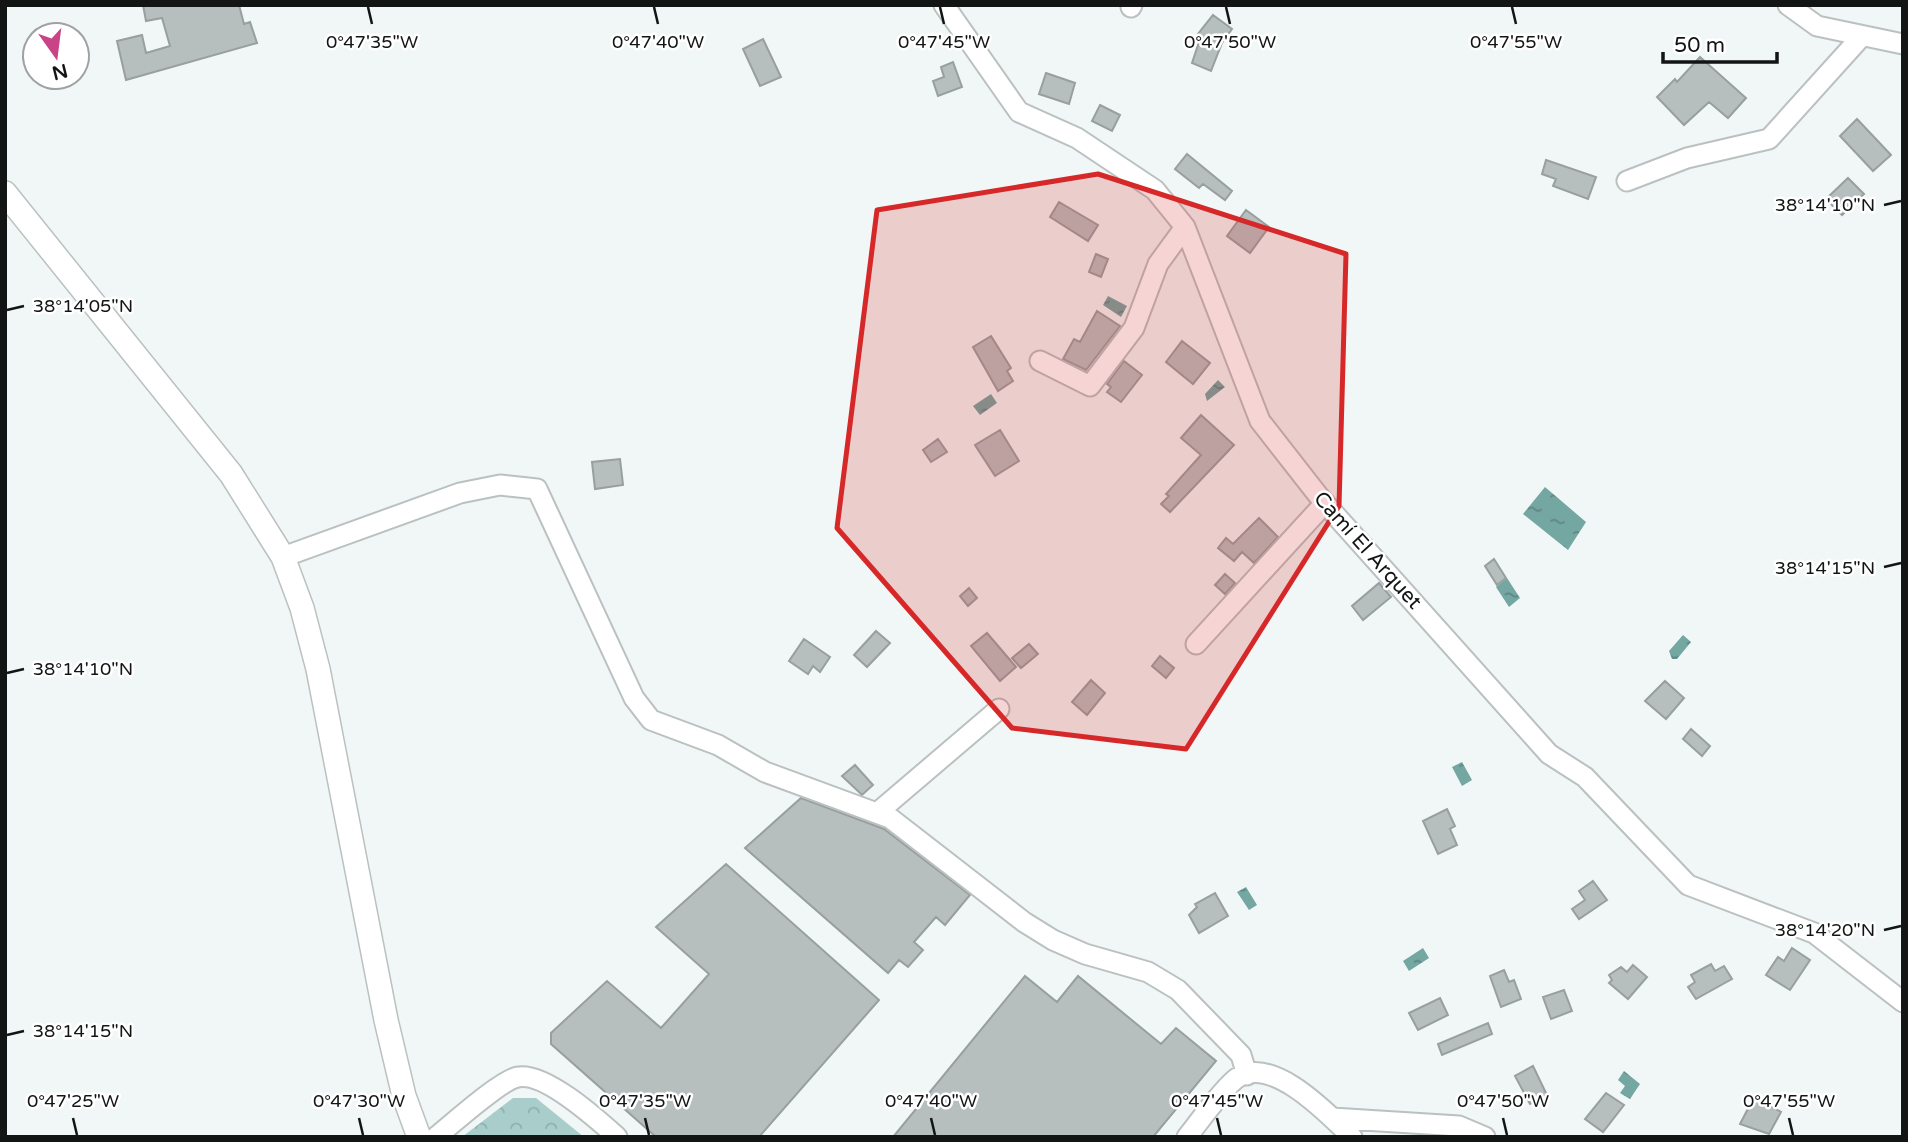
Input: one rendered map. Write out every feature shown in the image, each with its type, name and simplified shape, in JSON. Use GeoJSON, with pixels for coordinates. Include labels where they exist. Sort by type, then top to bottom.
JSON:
{"type":"FeatureCollection","features":[{"type":"Feature","properties":{"kind":"street","name":"Camí El Arquet"},"geometry":{"type":"LineString","coordinates":[[944,5],[1019,112],[1077,138],[1155,190],[1185,227],[1260,421],[1325,503],[1549,754],[1585,777],[1688,885],[1814,933],[1903,1002]]}},
{"type":"Feature","properties":{"kind":"street"},"geometry":{"type":"LineString","coordinates":[[1788,5],[1817,26],[1903,44]]}},
{"type":"Feature","properties":{"kind":"street"},"geometry":{"type":"LineString","coordinates":[[1627,181],[1687,158],[1769,139],[1862,36]]}},
{"type":"Feature","properties":{"kind":"street"},"geometry":{"type":"LineString","coordinates":[[5,193],[231,474],[283,557],[302,608],[318,669],[386,1020],[404,1096],[419,1137]]}},
{"type":"Feature","properties":{"kind":"street"},"geometry":{"type":"LineString","coordinates":[[1040,360],[1090,386],[1133,328],[1158,264],[1185,227]]}},
{"type":"Feature","properties":{"kind":"street"},"geometry":{"type":"LineString","coordinates":[[283,557],[460,493],[500,485],[537,489],[634,698],[651,720],[718,746],[765,772],[877,813],[899,825],[1024,922],[1053,940],[1085,954],[1147,972],[1178,990],[1241,1055],[1247,1075]]}},
{"type":"Feature","properties":{"kind":"street"},"geometry":{"type":"LineString","coordinates":[[1196,644],[1325,503]]}},
{"type":"Feature","properties":{"kind":"street"},"geometry":{"type":"LineString","coordinates":[[877,813],[999,709]]}},
{"type":"Feature","properties":{"kind":"street"},"geometry":{"type":"LineString","coordinates":[[1187,1137],[1237,1078],[1256,1072],[1281,1079],[1352,1137]]}},
{"type":"Feature","properties":{"kind":"street"},"geometry":{"type":"LineString","coordinates":[[436,1137],[516,1077],[535,1077],[592,1115],[617,1137]]}},
{"type":"Feature","properties":{"kind":"street"},"geometry":{"type":"LineString","coordinates":[[1332,1118],[1460,1126],[1485,1137]]}},
{"type":"Feature","properties":{"kind":"highlighted area"},"geometry":{"type":"Polygon","coordinates":[[[1098,174],[1346,254],[1339,506],[1186,749],[1012,728],[837,528],[877,210],[1098,174]]]}},
{"type":"Feature","properties":{"kind":"green space"},"geometry":{"type":"Polygon","coordinates":[[[513,1098],[536,1098],[584,1137],[462,1137],[513,1098]]]}},
{"type":"Feature","properties":{"kind":"water"},"geometry":{"type":"Polygon","coordinates":[[[1108,296],[1127,306],[1121,317],[1103,305],[1108,296]]]}},
{"type":"Feature","properties":{"kind":"water"},"geometry":{"type":"Polygon","coordinates":[[[1218,380],[1225,387],[1207,401],[1205,394],[1218,380]]]}},
{"type":"Feature","properties":{"kind":"water"},"geometry":{"type":"Polygon","coordinates":[[[991,394],[997,403],[980,415],[973,406],[991,394]]]}},
{"type":"Feature","properties":{"kind":"water"},"geometry":{"type":"Polygon","coordinates":[[[1545,487],[1586,522],[1568,550],[1523,514],[1545,487]]]}},
{"type":"Feature","properties":{"kind":"water"},"geometry":{"type":"Polygon","coordinates":[[[1507,578],[1520,598],[1509,607],[1496,587],[1507,578]]]}},
{"type":"Feature","properties":{"kind":"water"},"geometry":{"type":"Polygon","coordinates":[[[1683,635],[1691,642],[1677,659],[1672,659],[1669,651],[1683,635]]]}},
{"type":"Feature","properties":{"kind":"water"},"geometry":{"type":"Polygon","coordinates":[[[1462,762],[1472,780],[1462,786],[1452,767],[1462,762]]]}},
{"type":"Feature","properties":{"kind":"water"},"geometry":{"type":"Polygon","coordinates":[[[1246,887],[1257,905],[1249,910],[1237,892],[1246,887]]]}},
{"type":"Feature","properties":{"kind":"water"},"geometry":{"type":"Polygon","coordinates":[[[1423,948],[1429,958],[1409,971],[1403,961],[1423,948]]]}},
{"type":"Feature","properties":{"kind":"water"},"geometry":{"type":"Polygon","coordinates":[[[1624,1071],[1640,1084],[1630,1099],[1620,1093],[1625,1086],[1618,1080],[1624,1071]]]}},
{"type":"Feature","properties":{"kind":"building"},"geometry":{"type":"Polygon","coordinates":[[[143,5],[239,5],[244,24],[250,22],[257,43],[126,80],[117,41],[142,35],[146,53],[170,46],[162,18],[146,21],[143,5]]]}},
{"type":"Feature","properties":{"kind":"building"},"geometry":{"type":"Polygon","coordinates":[[[1213,15],[1232,29],[1222,43],[1211,71],[1192,63],[1199,42],[1194,39],[1213,15]]]}},
{"type":"Feature","properties":{"kind":"building"},"geometry":{"type":"Polygon","coordinates":[[[763,39],[781,77],[760,86],[743,49],[763,39]]]}},
{"type":"Feature","properties":{"kind":"building"},"geometry":{"type":"Polygon","coordinates":[[[1700,57],[1746,98],[1728,118],[1709,102],[1684,125],[1657,97],[1675,79],[1677,82],[1700,57]]]}},
{"type":"Feature","properties":{"kind":"building"},"geometry":{"type":"Polygon","coordinates":[[[953,62],[962,87],[938,96],[933,81],[944,77],[941,67],[953,62]]]}},
{"type":"Feature","properties":{"kind":"building"},"geometry":{"type":"Polygon","coordinates":[[[1046,73],[1075,83],[1069,104],[1039,94],[1046,73]]]}},
{"type":"Feature","properties":{"kind":"building"},"geometry":{"type":"Polygon","coordinates":[[[1100,105],[1120,115],[1112,131],[1092,121],[1100,105]]]}},
{"type":"Feature","properties":{"kind":"building"},"geometry":{"type":"Polygon","coordinates":[[[1857,119],[1891,155],[1873,171],[1840,136],[1857,119]]]}},
{"type":"Feature","properties":{"kind":"building"},"geometry":{"type":"Polygon","coordinates":[[[1187,154],[1232,191],[1225,200],[1203,184],[1199,188],[1175,169],[1187,154]]]}},
{"type":"Feature","properties":{"kind":"building"},"geometry":{"type":"Polygon","coordinates":[[[1546,160],[1596,177],[1588,199],[1553,186],[1556,179],[1542,174],[1546,160]]]}},
{"type":"Feature","properties":{"kind":"building"},"geometry":{"type":"Polygon","coordinates":[[[1848,178],[1864,194],[1842,215],[1826,199],[1848,178]]]}},
{"type":"Feature","properties":{"kind":"building"},"geometry":{"type":"Polygon","coordinates":[[[1059,202],[1098,225],[1088,241],[1050,217],[1059,202]]]}},
{"type":"Feature","properties":{"kind":"building"},"geometry":{"type":"Polygon","coordinates":[[[1246,210],[1269,227],[1250,253],[1227,236],[1246,210]]]}},
{"type":"Feature","properties":{"kind":"building"},"geometry":{"type":"Polygon","coordinates":[[[1096,254],[1108,259],[1101,277],[1089,272],[1096,254]]]}},
{"type":"Feature","properties":{"kind":"building"},"geometry":{"type":"Polygon","coordinates":[[[1097,311],[1120,326],[1086,370],[1063,359],[1074,339],[1080,342],[1097,311]]]}},
{"type":"Feature","properties":{"kind":"building"},"geometry":{"type":"Polygon","coordinates":[[[991,336],[1011,368],[1007,371],[1013,381],[998,391],[973,347],[991,336]]]}},
{"type":"Feature","properties":{"kind":"building"},"geometry":{"type":"Polygon","coordinates":[[[1182,341],[1210,363],[1193,384],[1166,362],[1182,341]]]}},
{"type":"Feature","properties":{"kind":"building"},"geometry":{"type":"Polygon","coordinates":[[[1124,361],[1142,375],[1121,402],[1107,392],[1111,387],[1107,384],[1124,361]]]}},
{"type":"Feature","properties":{"kind":"building"},"geometry":{"type":"Polygon","coordinates":[[[1201,415],[1234,445],[1170,512],[1161,504],[1169,496],[1166,494],[1201,455],[1181,438],[1201,415]]]}},
{"type":"Feature","properties":{"kind":"building"},"geometry":{"type":"Polygon","coordinates":[[[1000,430],[1019,461],[995,476],[975,445],[1000,430]]]}},
{"type":"Feature","properties":{"kind":"building"},"geometry":{"type":"Polygon","coordinates":[[[938,439],[947,452],[931,462],[923,450],[938,439]]]}},
{"type":"Feature","properties":{"kind":"building"},"geometry":{"type":"Polygon","coordinates":[[[620,459],[623,485],[595,489],[592,462],[620,459]]]}},
{"type":"Feature","properties":{"kind":"building"},"geometry":{"type":"Polygon","coordinates":[[[1259,518],[1278,537],[1254,563],[1242,552],[1234,561],[1218,548],[1226,538],[1233,544],[1259,518]]]}},
{"type":"Feature","properties":{"kind":"building"},"geometry":{"type":"Polygon","coordinates":[[[1494,559],[1506,578],[1497,585],[1485,566],[1494,559]]]}},
{"type":"Feature","properties":{"kind":"building"},"geometry":{"type":"Polygon","coordinates":[[[1225,574],[1235,583],[1225,594],[1215,585],[1225,574]]]}},
{"type":"Feature","properties":{"kind":"building"},"geometry":{"type":"Polygon","coordinates":[[[1379,583],[1391,597],[1363,620],[1352,606],[1379,583]]]}},
{"type":"Feature","properties":{"kind":"building"},"geometry":{"type":"Polygon","coordinates":[[[969,588],[977,598],[968,606],[960,596],[969,588]]]}},
{"type":"Feature","properties":{"kind":"building"},"geometry":{"type":"Polygon","coordinates":[[[876,631],[890,643],[867,667],[854,655],[876,631]]]}},
{"type":"Feature","properties":{"kind":"building"},"geometry":{"type":"Polygon","coordinates":[[[987,633],[1016,667],[1000,681],[971,646],[987,633]]]}},
{"type":"Feature","properties":{"kind":"building"},"geometry":{"type":"Polygon","coordinates":[[[804,639],[830,657],[820,672],[813,666],[808,674],[789,661],[804,639]]]}},
{"type":"Feature","properties":{"kind":"building"},"geometry":{"type":"Polygon","coordinates":[[[1029,644],[1038,654],[1021,668],[1012,658],[1029,644]]]}},
{"type":"Feature","properties":{"kind":"building"},"geometry":{"type":"Polygon","coordinates":[[[1160,656],[1174,668],[1166,678],[1152,666],[1160,656]]]}},
{"type":"Feature","properties":{"kind":"building"},"geometry":{"type":"Polygon","coordinates":[[[1091,680],[1105,693],[1087,715],[1072,702],[1091,680]]]}},
{"type":"Feature","properties":{"kind":"building"},"geometry":{"type":"Polygon","coordinates":[[[1665,681],[1684,698],[1666,719],[1645,701],[1665,681]]]}},
{"type":"Feature","properties":{"kind":"building"},"geometry":{"type":"Polygon","coordinates":[[[1691,729],[1710,746],[1702,756],[1683,739],[1691,729]]]}},
{"type":"Feature","properties":{"kind":"building"},"geometry":{"type":"Polygon","coordinates":[[[855,765],[873,785],[862,795],[842,776],[855,765]]]}},
{"type":"Feature","properties":{"kind":"building"},"geometry":{"type":"Polygon","coordinates":[[[801,798],[884,829],[970,895],[945,925],[936,917],[914,942],[923,950],[908,967],[899,960],[888,973],[745,848],[801,798]]]}},
{"type":"Feature","properties":{"kind":"building"},"geometry":{"type":"Polygon","coordinates":[[[1447,809],[1455,826],[1450,829],[1457,845],[1438,854],[1423,821],[1447,809]]]}},
{"type":"Feature","properties":{"kind":"building"},"geometry":{"type":"Polygon","coordinates":[[[726,864],[879,1000],[759,1137],[656,1137],[551,1044],[551,1033],[607,981],[661,1028],[709,974],[656,927],[726,864]]]}},
{"type":"Feature","properties":{"kind":"building"},"geometry":{"type":"Polygon","coordinates":[[[1593,881],[1607,900],[1579,919],[1572,909],[1585,900],[1579,891],[1593,881]]]}},
{"type":"Feature","properties":{"kind":"building"},"geometry":{"type":"Polygon","coordinates":[[[1215,893],[1228,916],[1199,933],[1189,915],[1197,907],[1195,904],[1215,893]]]}},
{"type":"Feature","properties":{"kind":"building"},"geometry":{"type":"Polygon","coordinates":[[[1792,948],[1810,960],[1790,990],[1766,975],[1778,957],[1784,961],[1792,948]]]}},
{"type":"Feature","properties":{"kind":"building"},"geometry":{"type":"Polygon","coordinates":[[[1711,964],[1715,971],[1724,966],[1732,979],[1696,999],[1688,987],[1695,982],[1691,975],[1711,964]]]}},
{"type":"Feature","properties":{"kind":"building"},"geometry":{"type":"Polygon","coordinates":[[[1633,965],[1647,977],[1628,999],[1609,983],[1612,980],[1609,975],[1621,967],[1627,972],[1633,965]]]}},
{"type":"Feature","properties":{"kind":"building"},"geometry":{"type":"Polygon","coordinates":[[[1504,970],[1509,982],[1514,980],[1521,999],[1501,1007],[1490,976],[1504,970]]]}},
{"type":"Feature","properties":{"kind":"building"},"geometry":{"type":"Polygon","coordinates":[[[1025,976],[1057,1002],[1078,976],[1161,1044],[1176,1028],[1216,1061],[1153,1137],[893,1137],[1025,976]]]}},
{"type":"Feature","properties":{"kind":"building"},"geometry":{"type":"Polygon","coordinates":[[[1564,990],[1572,1011],[1551,1019],[1543,997],[1564,990]]]}},
{"type":"Feature","properties":{"kind":"building"},"geometry":{"type":"Polygon","coordinates":[[[1440,998],[1448,1015],[1418,1030],[1409,1013],[1440,998]]]}},
{"type":"Feature","properties":{"kind":"building"},"geometry":{"type":"Polygon","coordinates":[[[1488,1023],[1492,1034],[1442,1055],[1438,1044],[1488,1023]]]}},
{"type":"Feature","properties":{"kind":"building"},"geometry":{"type":"Polygon","coordinates":[[[1533,1066],[1547,1095],[1530,1104],[1515,1076],[1533,1066]]]}},
{"type":"Feature","properties":{"kind":"building"},"geometry":{"type":"Polygon","coordinates":[[[1606,1093],[1624,1105],[1603,1132],[1585,1119],[1606,1093]]]}},
{"type":"Feature","properties":{"kind":"building"},"geometry":{"type":"Polygon","coordinates":[[[1754,1097],[1781,1112],[1769,1134],[1740,1124],[1754,1097]]]}}]}
